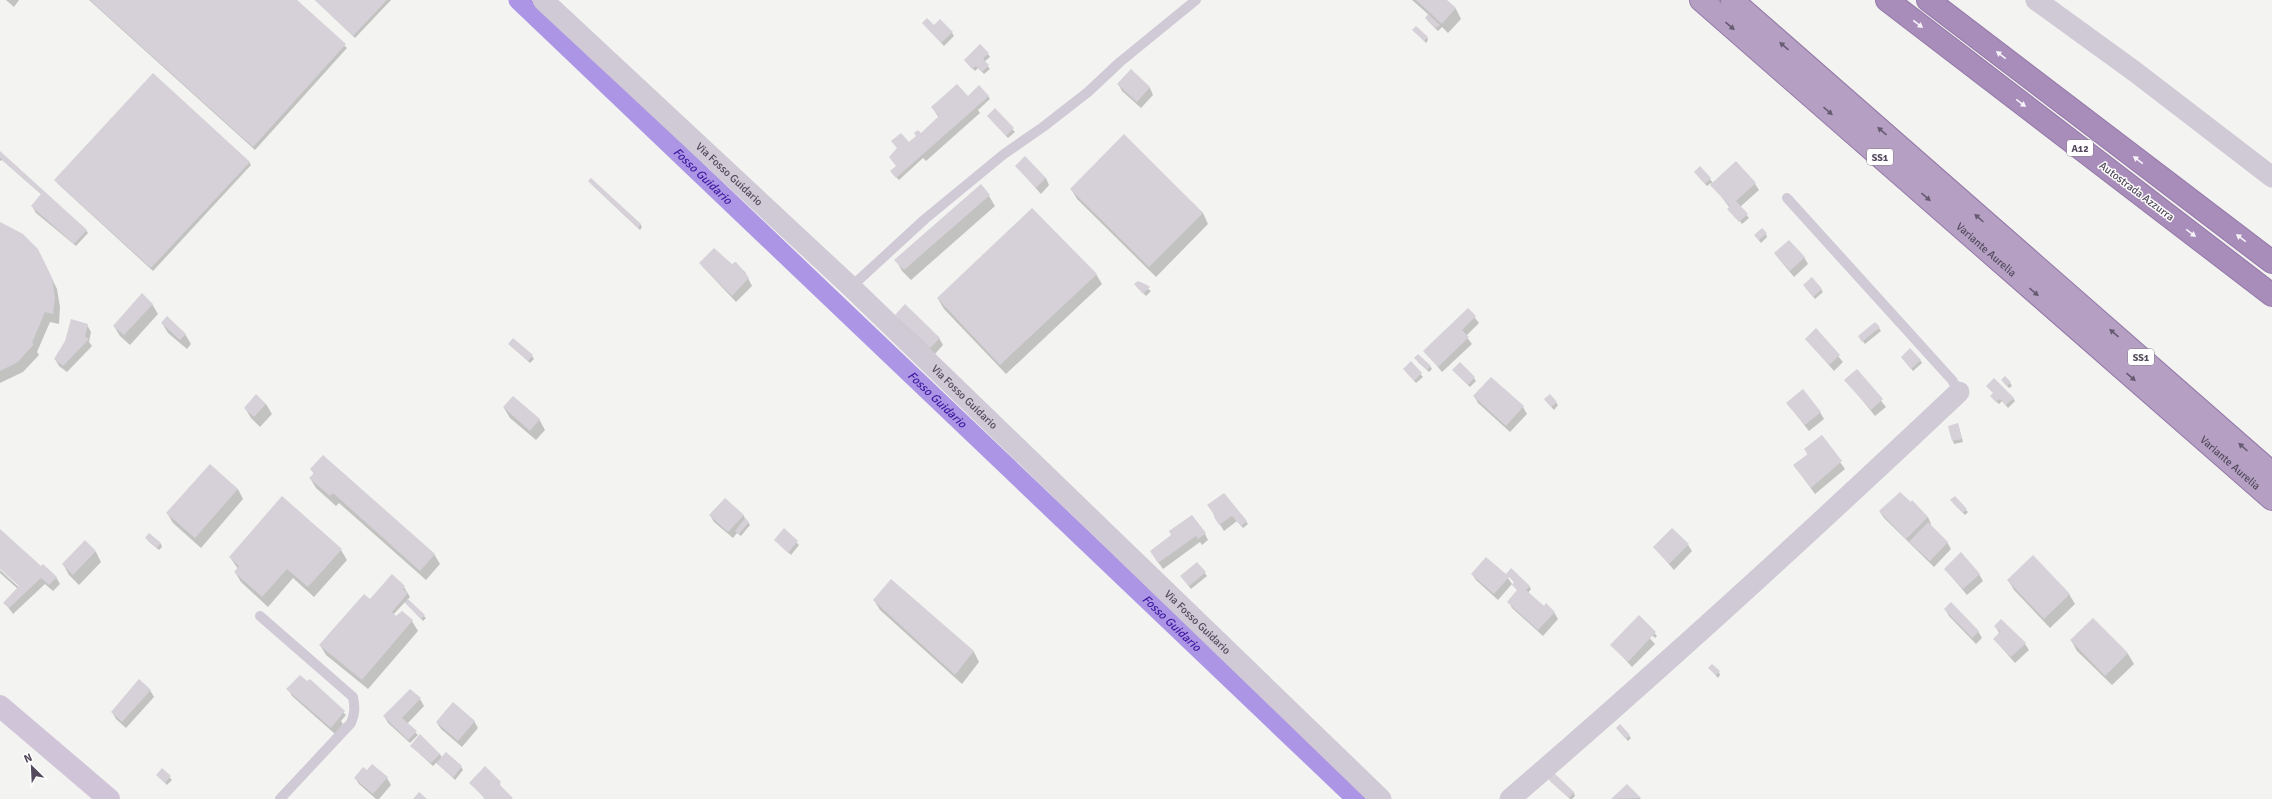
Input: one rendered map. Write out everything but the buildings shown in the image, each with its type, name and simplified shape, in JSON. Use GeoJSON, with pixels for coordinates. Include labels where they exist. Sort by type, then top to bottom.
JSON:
{"type":"FeatureCollection","features":[{"type":"Feature","properties":{"kind":"highway","name":"Variante Aurelia"},"geometry":{"type":"LineString","coordinates":[[1701,0],[2272,499]]}},
{"type":"Feature","properties":{"kind":"highway","name":"Variante Aurelia"},"geometry":{"type":"LineString","coordinates":[[1732,0],[2272,473]]}},
{"type":"Feature","properties":{"kind":"highway","name":"Autostrada Azzurra"},"geometry":{"type":"LineString","coordinates":[[1887,0],[2272,295]]}},
{"type":"Feature","properties":{"kind":"highway","name":"A12"},"geometry":{"type":"LineString","coordinates":[[1928,0],[2272,262]]}},
{"type":"Feature","properties":{"kind":"main road"},"geometry":{"type":"LineString","coordinates":[[0,706],[109,799]]}},
{"type":"Feature","properties":{"kind":"street","name":"Via Fosso Guidario"},"geometry":{"type":"LineString","coordinates":[[543,0],[851,288],[1381,799]]}},
{"type":"Feature","properties":{"kind":"street"},"geometry":{"type":"LineString","coordinates":[[2036,0],[2134,71],[2272,177]]}},
{"type":"Feature","properties":{"kind":"street"},"geometry":{"type":"LineString","coordinates":[[1510,799],[1620,704],[1846,499],[1959,392]]}},
{"type":"Feature","properties":{"kind":"lane"},"geometry":{"type":"LineString","coordinates":[[851,288],[937,209],[1004,154],[1043,127],[1088,92],[1120,62],[1196,0]]}},
{"type":"Feature","properties":{"kind":"lane"},"geometry":{"type":"LineString","coordinates":[[1787,198],[1952,380],[1959,392]]}},
{"type":"Feature","properties":{"kind":"lane"},"geometry":{"type":"LineString","coordinates":[[260,616],[353,698],[355,707],[355,714],[351,723],[280,799]]}},
{"type":"Feature","properties":{"kind":"waterway","name":"Fosso Guidario"},"geometry":{"type":"LineString","coordinates":[[518,0],[1356,799]]}}]}
